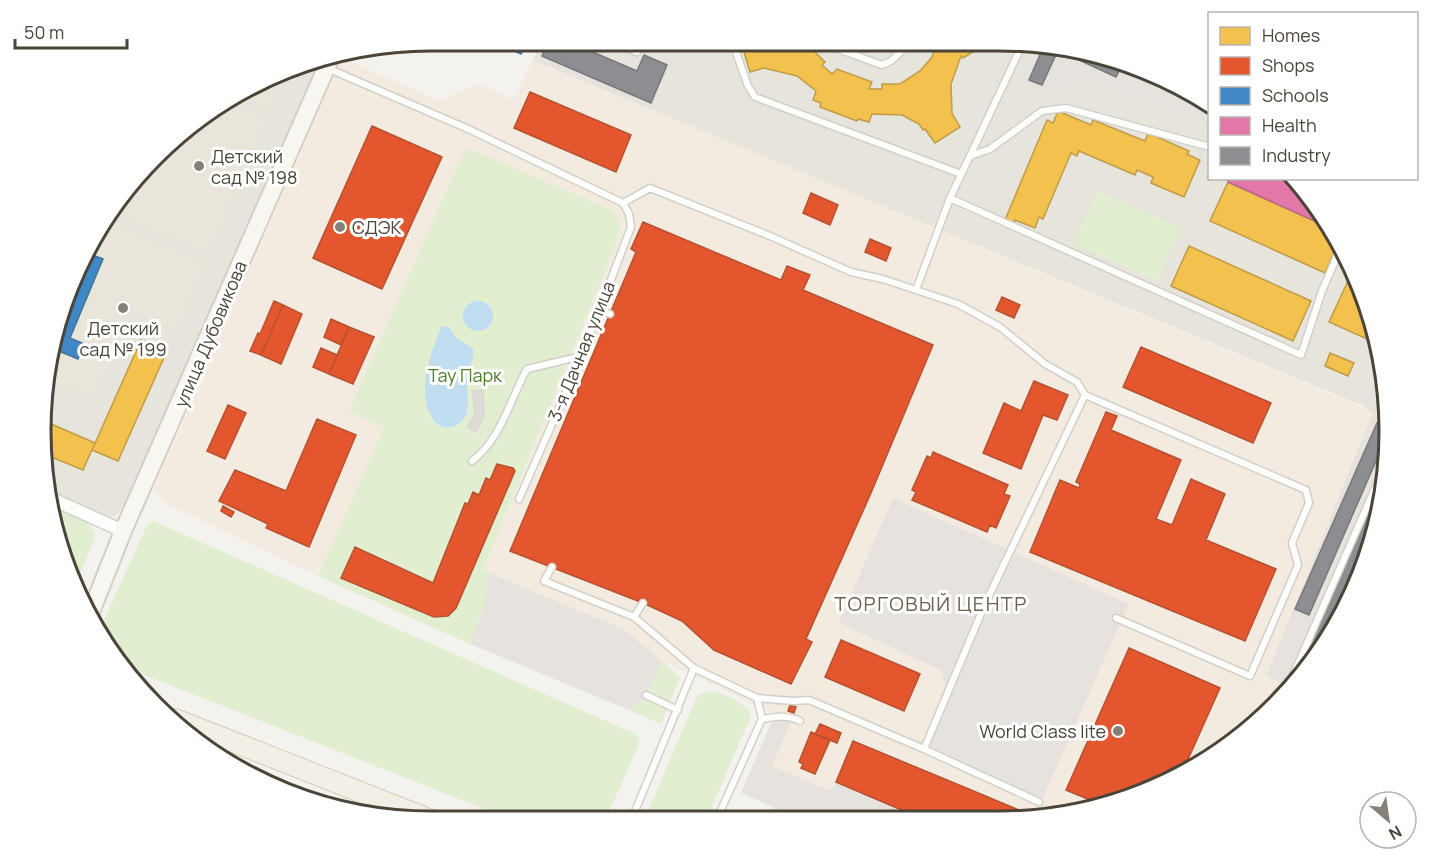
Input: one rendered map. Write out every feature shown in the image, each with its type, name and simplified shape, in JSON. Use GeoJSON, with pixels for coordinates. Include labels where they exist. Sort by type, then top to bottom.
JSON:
{"type":"FeatureCollection","features":[{"type":"Feature","properties":{"kind":"main road"},"geometry":{"type":"LineString","coordinates":[[191,725],[406,810]]}},
{"type":"Feature","properties":{"kind":"street","name":"улица Дубовикова"},"geometry":{"type":"LineString","coordinates":[[94,606],[123,531],[326,66]]}},
{"type":"Feature","properties":{"kind":"street"},"geometry":{"type":"LineString","coordinates":[[57,501],[123,531]]}},
{"type":"Feature","properties":{"kind":"lane"},"geometry":{"type":"LineString","coordinates":[[736,51],[748,86],[755,97],[961,174]]}},
{"type":"Feature","properties":{"kind":"lane"},"geometry":{"type":"LineString","coordinates":[[843,51],[882,65],[891,61],[902,51]]}},
{"type":"Feature","properties":{"kind":"lane"},"geometry":{"type":"LineString","coordinates":[[915,290],[950,198],[1019,52]]}},
{"type":"Feature","properties":{"kind":"lane"},"geometry":{"type":"LineString","coordinates":[[332,64],[623,203],[650,188],[770,236],[851,272],[883,279],[958,304],[1000,327],[1045,364],[1077,381],[1085,395],[1306,490],[1309,503],[1292,543],[1298,565],[1250,676],[1116,618]]}},
{"type":"Feature","properties":{"kind":"lane"},"geometry":{"type":"LineString","coordinates":[[970,156],[990,149],[1042,111],[1066,108],[1208,147]]}},
{"type":"Feature","properties":{"kind":"lane"},"geometry":{"type":"LineString","coordinates":[[950,198],[1301,355],[1322,291],[1337,257]]}},
{"type":"Feature","properties":{"kind":"lane","name":"3-я Дачная улица"},"geometry":{"type":"LineString","coordinates":[[519,499],[582,356],[631,227],[629,214],[623,203]]}},
{"type":"Feature","properties":{"kind":"lane"},"geometry":{"type":"LineString","coordinates":[[598,310],[610,314]]}},
{"type":"Feature","properties":{"kind":"lane"},"geometry":{"type":"LineString","coordinates":[[472,461],[483,453],[497,432],[527,369],[582,356]]}},
{"type":"Feature","properties":{"kind":"lane"},"geometry":{"type":"LineString","coordinates":[[924,749],[985,604],[1085,395]]}},
{"type":"Feature","properties":{"kind":"lane"},"geometry":{"type":"LineString","coordinates":[[1297,666],[1375,489]]}},
{"type":"Feature","properties":{"kind":"lane"},"geometry":{"type":"LineString","coordinates":[[552,567],[544,581],[634,617],[694,668],[757,698],[809,700],[924,749],[1039,802]]}},
{"type":"Feature","properties":{"kind":"lane"},"geometry":{"type":"LineString","coordinates":[[634,617],[643,603]]}},
{"type":"Feature","properties":{"kind":"lane"},"geometry":{"type":"LineString","coordinates":[[635,811],[694,668]]}},
{"type":"Feature","properties":{"kind":"lane"},"geometry":{"type":"LineString","coordinates":[[646,695],[678,710]]}},
{"type":"Feature","properties":{"kind":"lane"},"geometry":{"type":"LineString","coordinates":[[721,811],[762,719],[757,698]]}},
{"type":"Feature","properties":{"kind":"lane"},"geometry":{"type":"LineString","coordinates":[[762,719],[780,716],[792,717],[800,721]]}},
{"type":"Feature","properties":{"kind":"shaded area"},"geometry":{"type":"Polygon","coordinates":[[[537,51],[655,51],[675,60],[652,110],[533,60],[537,51]]]}},
{"type":"Feature","properties":{"kind":"shaded area"},"geometry":{"type":"Polygon","coordinates":[[[655,51],[679,51],[675,60],[655,51]]]}},
{"type":"Feature","properties":{"kind":"shaded area"},"geometry":{"type":"Polygon","coordinates":[[[679,51],[1034,53],[1019,83],[1045,94],[1085,82],[1208,123],[1208,180],[1285,180],[1315,220],[1340,263],[1359,309],[1376,381],[1363,406],[652,110],[679,51]]]}},
{"type":"Feature","properties":{"kind":"shaded area"},"geometry":{"type":"Polygon","coordinates":[[[1034,53],[1073,58],[1121,71],[1167,90],[1208,114],[1208,123],[1085,83],[1045,94],[1019,83],[1034,53]]]}},
{"type":"Feature","properties":{"kind":"shaded area"},"geometry":{"type":"Polygon","coordinates":[[[347,60],[439,101],[479,84],[514,100],[533,60],[1374,412],[1266,676],[1283,684],[1250,717],[1210,747],[1167,772],[1097,798],[1049,808],[1024,810],[782,811],[741,793],[775,714],[662,661],[623,629],[483,571],[618,239],[621,223],[611,210],[473,150],[466,150],[463,153],[349,411],[384,428],[318,576],[163,502],[154,489],[340,62],[347,60]]]}},
{"type":"Feature","properties":{"kind":"shaded area"},"geometry":{"type":"Polygon","coordinates":[[[321,68],[130,499],[116,516],[107,517],[56,494],[52,456],[52,406],[58,357],[71,309],[90,263],[115,220],[145,180],[180,145],[241,102],[286,80],[321,68]]]}},
{"type":"Feature","properties":{"kind":"shaded area"},"geometry":{"type":"Polygon","coordinates":[[[281,82],[269,109],[247,99],[281,82]]]}},
{"type":"Feature","properties":{"kind":"shaded area","name":"Детский сад № 198"},"geometry":{"type":"Polygon","coordinates":[[[236,105],[266,118],[208,252],[119,214],[145,180],[180,145],[236,105]]]}},
{"type":"Feature","properties":{"kind":"shaded area","name":"Детский сад № 199"},"geometry":{"type":"Polygon","coordinates":[[[112,225],[204,263],[176,329],[129,310],[93,395],[54,379],[71,309],[90,263],[112,225]]]}},
{"type":"Feature","properties":{"kind":"shaded area"},"geometry":{"type":"Polygon","coordinates":[[[1376,381],[1378,456],[1376,481],[1366,529],[1340,599],[1315,642],[1283,684],[1266,676],[1373,413],[1363,406],[1376,381]]]}},
{"type":"Feature","properties":{"kind":"shaded area"},"geometry":{"type":"Polygon","coordinates":[[[893,498],[1129,604],[1042,800],[920,751],[946,686],[941,670],[839,623],[893,498]]]}},
{"type":"Feature","properties":{"kind":"shaded area"},"geometry":{"type":"Polygon","coordinates":[[[489,573],[623,629],[662,661],[643,701],[629,710],[470,644],[484,605],[489,573]]]}},
{"type":"Feature","properties":{"kind":"shaded area"},"geometry":{"type":"Polygon","coordinates":[[[778,719],[791,722],[772,766],[831,791],[836,782],[904,811],[782,811],[741,793],[770,725],[778,719]]]}},
{"type":"Feature","properties":{"kind":"green space","name":"Тау Парк"},"geometry":{"type":"Polygon","coordinates":[[[466,150],[473,150],[611,210],[621,223],[618,239],[483,570],[489,573],[484,605],[470,644],[318,576],[384,428],[349,411],[466,150]]]}},
{"type":"Feature","properties":{"kind":"green space"},"geometry":{"type":"Polygon","coordinates":[[[1097,191],[1181,228],[1157,281],[1074,244],[1097,191]]]}},
{"type":"Feature","properties":{"kind":"green space"},"geometry":{"type":"Polygon","coordinates":[[[59,510],[85,522],[94,532],[95,538],[80,575],[59,510]]]}},
{"type":"Feature","properties":{"kind":"green space"},"geometry":{"type":"Polygon","coordinates":[[[153,521],[633,733],[639,739],[639,744],[609,811],[490,811],[138,672],[103,623],[147,525],[153,521]]]}},
{"type":"Feature","properties":{"kind":"green space"},"geometry":{"type":"Polygon","coordinates":[[[662,661],[680,677],[661,724],[629,710],[643,701],[662,661]]]}},
{"type":"Feature","properties":{"kind":"green space"},"geometry":{"type":"Polygon","coordinates":[[[707,691],[724,695],[750,711],[750,718],[710,811],[648,811],[697,696],[707,691]]]}},
{"type":"Feature","properties":{"kind":"green space"},"geometry":{"type":"Polygon","coordinates":[[[258,769],[331,797],[309,791],[258,769]]]}},
{"type":"Feature","properties":{"kind":"water"},"geometry":{"type":"Polygon","coordinates":[[[478,301],[484,302],[492,310],[492,322],[484,330],[478,331],[472,330],[464,322],[463,316],[464,310],[472,302],[478,301]]]}},
{"type":"Feature","properties":{"kind":"water"},"geometry":{"type":"Polygon","coordinates":[[[442,326],[449,327],[457,339],[473,348],[467,379],[466,415],[458,424],[446,428],[440,426],[432,417],[425,393],[432,350],[442,326]]]}},
{"type":"Feature","properties":{"kind":"building: Homes"},"geometry":{"type":"Polygon","coordinates":[[[744,51],[815,51],[825,62],[822,65],[832,74],[837,69],[872,82],[869,89],[882,89],[882,84],[900,84],[920,71],[934,51],[974,51],[963,58],[961,56],[951,84],[952,113],[960,127],[935,143],[925,129],[923,130],[919,124],[902,115],[872,114],[869,122],[858,119],[857,121],[820,107],[821,103],[813,100],[816,91],[797,76],[764,68],[750,72],[744,51]]]}},
{"type":"Feature","properties":{"kind":"building: Homes"},"geometry":{"type":"Polygon","coordinates":[[[1058,111],[1091,125],[1093,120],[1145,141],[1148,133],[1189,151],[1187,154],[1200,160],[1184,197],[1151,183],[1153,177],[1137,170],[1135,175],[1079,151],[1077,156],[1071,153],[1043,219],[1039,217],[1035,228],[1015,220],[1014,224],[1005,220],[1047,120],[1053,123],[1058,111]]]}},
{"type":"Feature","properties":{"kind":"building: Homes"},"geometry":{"type":"Polygon","coordinates":[[[1228,182],[1316,222],[1334,252],[1325,273],[1210,221],[1228,182]]]}},
{"type":"Feature","properties":{"kind":"building: Homes"},"geometry":{"type":"Polygon","coordinates":[[[1189,246],[1311,301],[1293,341],[1171,286],[1189,246]]]}},
{"type":"Feature","properties":{"kind":"building: Homes"},"geometry":{"type":"Polygon","coordinates":[[[1348,281],[1359,309],[1367,339],[1329,322],[1348,281]]]}},
{"type":"Feature","properties":{"kind":"building: Homes"},"geometry":{"type":"Polygon","coordinates":[[[141,340],[167,351],[118,461],[92,450],[141,340]]]}},
{"type":"Feature","properties":{"kind":"building: Homes"},"geometry":{"type":"Polygon","coordinates":[[[1330,353],[1354,363],[1348,376],[1325,366],[1330,353]]]}},
{"type":"Feature","properties":{"kind":"building: Homes"},"geometry":{"type":"Polygon","coordinates":[[[51,424],[95,443],[83,470],[52,457],[51,424]]]}},
{"type":"Feature","properties":{"kind":"building: Shops"},"geometry":{"type":"Polygon","coordinates":[[[530,92],[631,135],[616,172],[514,128],[530,92]]]}},
{"type":"Feature","properties":{"kind":"building: Shops"},"geometry":{"type":"Polygon","coordinates":[[[372,126],[442,157],[382,289],[313,258],[372,126]]]}},
{"type":"Feature","properties":{"kind":"building: Shops"},"geometry":{"type":"Polygon","coordinates":[[[811,193],[838,205],[830,225],[803,213],[811,193]]]}},
{"type":"Feature","properties":{"kind":"building: Shops"},"geometry":{"type":"Polygon","coordinates":[[[643,222],[781,280],[787,266],[810,275],[803,290],[933,345],[806,639],[812,642],[791,684],[714,650],[682,621],[643,603],[510,551],[636,252],[631,249],[643,222]]]}},
{"type":"Feature","properties":{"kind":"building: Shops"},"geometry":{"type":"Polygon","coordinates":[[[870,239],[891,248],[886,261],[865,252],[870,239]]]}},
{"type":"Feature","properties":{"kind":"building: Shops"},"geometry":{"type":"Polygon","coordinates":[[[1002,297],[1020,305],[1014,318],[996,310],[1002,297]]]}},
{"type":"Feature","properties":{"kind":"building: Shops"},"geometry":{"type":"Polygon","coordinates":[[[274,301],[283,305],[261,355],[250,351],[274,301]]]}},
{"type":"Feature","properties":{"kind":"building: Shops"},"geometry":{"type":"Polygon","coordinates":[[[283,305],[302,314],[281,364],[261,355],[283,305]]]}},
{"type":"Feature","properties":{"kind":"building: Shops"},"geometry":{"type":"Polygon","coordinates":[[[331,319],[349,327],[341,345],[324,337],[331,319]]]}},
{"type":"Feature","properties":{"kind":"building: Shops"},"geometry":{"type":"Polygon","coordinates":[[[349,327],[374,337],[353,384],[329,374],[349,327]]]}},
{"type":"Feature","properties":{"kind":"building: Shops"},"geometry":{"type":"Polygon","coordinates":[[[1141,347],[1271,403],[1253,443],[1123,387],[1141,347]]]}},
{"type":"Feature","properties":{"kind":"building: Shops"},"geometry":{"type":"Polygon","coordinates":[[[321,348],[337,355],[329,374],[313,367],[321,348]]]}},
{"type":"Feature","properties":{"kind":"building: Shops"},"geometry":{"type":"Polygon","coordinates":[[[1034,381],[1068,395],[1057,420],[1043,415],[1021,469],[983,453],[1004,403],[1021,411],[1034,381]]]}},
{"type":"Feature","properties":{"kind":"building: Shops"},"geometry":{"type":"Polygon","coordinates":[[[228,405],[246,413],[225,459],[207,451],[228,405]]]}},
{"type":"Feature","properties":{"kind":"building: Shops"},"geometry":{"type":"Polygon","coordinates":[[[1106,412],[1117,416],[1111,430],[1181,460],[1156,519],[1172,525],[1191,479],[1225,494],[1206,540],[1276,569],[1245,641],[1030,552],[1060,480],[1079,488],[1080,484],[1076,482],[1106,412]]]}},
{"type":"Feature","properties":{"kind":"building: Shops"},"geometry":{"type":"Polygon","coordinates":[[[317,419],[356,435],[309,547],[266,528],[268,524],[219,501],[235,470],[286,491],[317,419]]]}},
{"type":"Feature","properties":{"kind":"building: Shops"},"geometry":{"type":"Polygon","coordinates":[[[933,452],[1008,485],[1004,494],[1010,496],[996,528],[990,525],[987,532],[912,500],[916,492],[912,490],[927,456],[931,458],[933,452]]]}},
{"type":"Feature","properties":{"kind":"building: Shops"},"geometry":{"type":"Polygon","coordinates":[[[497,464],[513,468],[515,471],[456,608],[448,616],[434,617],[341,578],[355,547],[433,583],[465,503],[468,504],[473,492],[479,495],[486,478],[490,480],[497,464]]]}},
{"type":"Feature","properties":{"kind":"building: Shops"},"geometry":{"type":"Polygon","coordinates":[[[223,506],[234,512],[231,517],[221,511],[223,506]]]}},
{"type":"Feature","properties":{"kind":"building: Shops"},"geometry":{"type":"Polygon","coordinates":[[[841,640],[920,674],[904,711],[825,677],[841,640]]]}},
{"type":"Feature","properties":{"kind":"building: Shops"},"geometry":{"type":"Polygon","coordinates":[[[1129,648],[1220,688],[1187,761],[1144,782],[1090,800],[1066,790],[1129,648]]]}},
{"type":"Feature","properties":{"kind":"building: Shops"},"geometry":{"type":"Polygon","coordinates":[[[790,705],[796,707],[794,713],[788,711],[790,705]]]}},
{"type":"Feature","properties":{"kind":"building: Shops"},"geometry":{"type":"Polygon","coordinates":[[[820,724],[841,733],[837,743],[815,734],[820,724]]]}},
{"type":"Feature","properties":{"kind":"building: Shops"},"geometry":{"type":"Polygon","coordinates":[[[811,732],[830,740],[815,774],[801,768],[803,764],[799,762],[811,732]]]}},
{"type":"Feature","properties":{"kind":"building: Shops"},"geometry":{"type":"Polygon","coordinates":[[[853,741],[1019,810],[904,811],[836,782],[853,741]]]}},
{"type":"Feature","properties":{"kind":"building: Schools"},"geometry":{"type":"Polygon","coordinates":[[[94,256],[103,259],[70,338],[84,344],[78,359],[59,351],[71,309],[94,256]]]}},
{"type":"Feature","properties":{"kind":"building: Health"},"geometry":{"type":"Polygon","coordinates":[[[1228,180],[1285,180],[1316,222],[1228,182],[1228,180]]]}},
{"type":"Feature","properties":{"kind":"building: Industry"},"geometry":{"type":"Polygon","coordinates":[[[544,51],[590,51],[637,71],[644,55],[667,65],[651,103],[542,56],[544,51]]]}},
{"type":"Feature","properties":{"kind":"building: Industry"},"geometry":{"type":"Polygon","coordinates":[[[1040,53],[1056,55],[1042,85],[1029,80],[1040,53]]]}},
{"type":"Feature","properties":{"kind":"building: Industry"},"geometry":{"type":"Polygon","coordinates":[[[1076,59],[1119,70],[1116,77],[1076,59]]]}},
{"type":"Feature","properties":{"kind":"building: Industry"},"geometry":{"type":"Polygon","coordinates":[[[1377,423],[1378,456],[1309,615],[1295,609],[1377,423]]]}},
{"type":"Feature","properties":{"kind":"building: Industry"},"geometry":{"type":"Polygon","coordinates":[[[1371,507],[1359,553],[1340,599],[1304,656],[1371,507]]]}},
{"type":"Feature","properties":{"kind":"building: Other"},"geometry":{"type":"Polygon","coordinates":[[[483,390],[484,416],[476,432],[467,427],[475,414],[472,391],[483,390]]]}},
{"type":"Feature","properties":{"kind":"place","name":"Детский сад № 198"},"geometry":{"type":"Point","coordinates":[199,166]}},
{"type":"Feature","properties":{"kind":"place","name":"СДЭК"},"geometry":{"type":"Point","coordinates":[340,227]}},
{"type":"Feature","properties":{"kind":"place","name":"Детский сад № 199"},"geometry":{"type":"Point","coordinates":[123,308]}},
{"type":"Feature","properties":{"kind":"place","name":"World Class lite"},"geometry":{"type":"Point","coordinates":[1118,731]}},
{"type":"Feature","properties":{"kind":"district","name":"ТОРГОВЫЙ ЦЕНТР"},"geometry":{"type":"Point","coordinates":[931,603]}}]}
